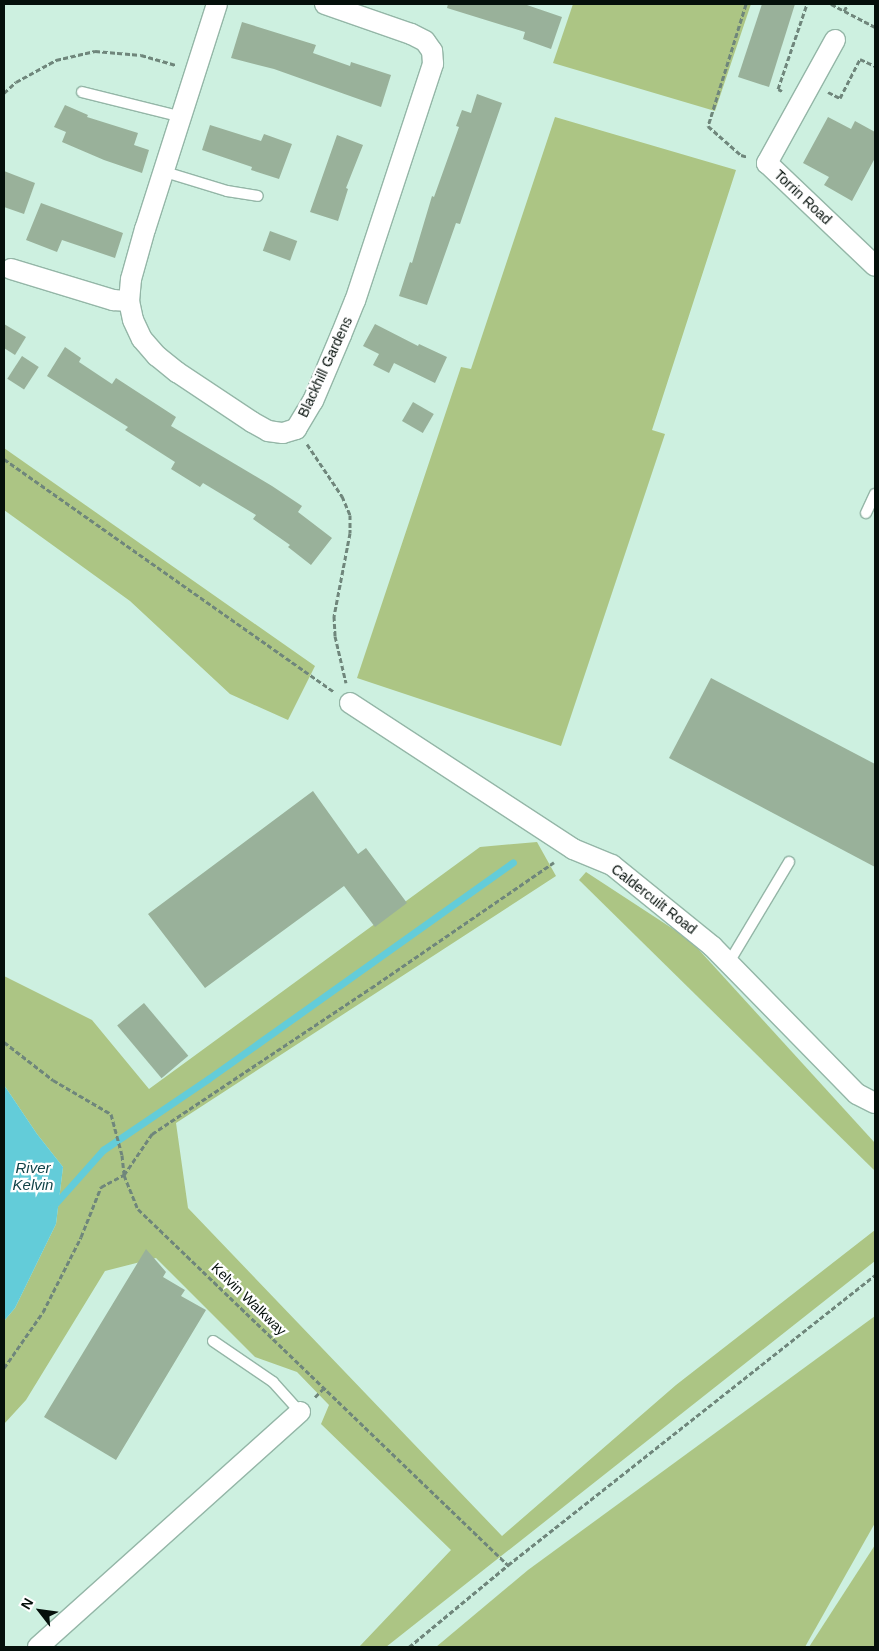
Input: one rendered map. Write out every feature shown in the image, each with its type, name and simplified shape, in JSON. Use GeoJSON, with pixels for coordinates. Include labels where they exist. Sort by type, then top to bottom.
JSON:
{"type":"FeatureCollection","features":[{"type":"Feature","properties":{"kind":"street","name":"Blackhill Gardens"},"geometry":{"type":"LineString","coordinates":[[217,4],[130,279],[129,301],[142,339],[177,372],[268,431],[283,433],[296,429],[313,401],[355,301],[433,64],[432,51],[425,41],[411,34],[325,4]]}},
{"type":"Feature","properties":{"kind":"street","name":"Torrin Road"},"geometry":{"type":"LineString","coordinates":[[835,40],[767,163],[873,257]]}},
{"type":"Feature","properties":{"kind":"street"},"geometry":{"type":"LineString","coordinates":[[11,269],[113,300],[129,301]]}},
{"type":"Feature","properties":{"kind":"street","name":"Caldercuilt Road"},"geometry":{"type":"LineString","coordinates":[[350,703],[574,849],[612,865],[712,946],[857,1094],[875,1103]]}},
{"type":"Feature","properties":{"kind":"street"},"geometry":{"type":"LineString","coordinates":[[48,1644],[300,1412]]}},
{"type":"Feature","properties":{"kind":"lane"},"geometry":{"type":"LineString","coordinates":[[82,92],[182,117]]}},
{"type":"Feature","properties":{"kind":"lane"},"geometry":{"type":"LineString","coordinates":[[165,172],[227,191],[258,196]]}},
{"type":"Feature","properties":{"kind":"lane"},"geometry":{"type":"LineString","coordinates":[[866,513],[875,494]]}},
{"type":"Feature","properties":{"kind":"lane"},"geometry":{"type":"LineString","coordinates":[[728,964],[789,862]]}},
{"type":"Feature","properties":{"kind":"lane"},"geometry":{"type":"LineString","coordinates":[[213,1341],[273,1382],[300,1412]]}},
{"type":"Feature","properties":{"kind":"path"},"geometry":{"type":"LineString","coordinates":[[746,4],[708,126],[740,155],[767,163]]}},
{"type":"Feature","properties":{"kind":"path"},"geometry":{"type":"LineString","coordinates":[[806,4],[778,89],[840,98],[860,59],[875,66]]}},
{"type":"Feature","properties":{"kind":"path"},"geometry":{"type":"LineString","coordinates":[[831,4],[875,27]]}},
{"type":"Feature","properties":{"kind":"path"},"geometry":{"type":"LineString","coordinates":[[844,11],[848,4]]}},
{"type":"Feature","properties":{"kind":"path"},"geometry":{"type":"LineString","coordinates":[[4,93],[16,82],[56,60],[95,51],[141,54],[196,72]]}},
{"type":"Feature","properties":{"kind":"path"},"geometry":{"type":"LineString","coordinates":[[296,429],[342,496],[350,515],[350,533],[334,616],[336,636],[350,703]]}},
{"type":"Feature","properties":{"kind":"path"},"geometry":{"type":"LineString","coordinates":[[4,459],[350,703]]}},
{"type":"Feature","properties":{"kind":"path"},"geometry":{"type":"LineString","coordinates":[[4,1368],[43,1312],[81,1237],[101,1187],[124,1175],[152,1134],[372,988],[574,849]]}},
{"type":"Feature","properties":{"kind":"path","name":"Kelvin Walkway"},"geometry":{"type":"LineString","coordinates":[[4,1042],[53,1080],[111,1114],[122,1155],[124,1175],[138,1209],[508,1565]]}},
{"type":"Feature","properties":{"kind":"path"},"geometry":{"type":"LineString","coordinates":[[409,1647],[508,1565],[875,1275]]}},
{"type":"Feature","properties":{"kind":"green space"},"geometry":{"type":"Polygon","coordinates":[[[573,4],[751,4],[715,111],[553,63],[573,4]]]}},
{"type":"Feature","properties":{"kind":"green space"},"geometry":{"type":"Polygon","coordinates":[[[555,117],[736,170],[652,430],[665,434],[561,746],[357,678],[461,367],[471,369],[555,117]]]}},
{"type":"Feature","properties":{"kind":"green space"},"geometry":{"type":"Polygon","coordinates":[[[4,448],[315,666],[288,720],[230,694],[130,601],[4,510],[4,448]]]}},
{"type":"Feature","properties":{"kind":"green space"},"geometry":{"type":"Polygon","coordinates":[[[537,842],[556,876],[176,1123],[188,1208],[502,1536],[676,1385],[875,1230],[875,1261],[386,1647],[359,1647],[451,1550],[321,1424],[329,1405],[297,1372],[255,1357],[156,1258],[105,1271],[26,1400],[4,1424],[4,1321],[15,1308],[56,1224],[63,1167],[37,1134],[4,1085],[4,976],[92,1020],[149,1089],[480,847],[537,842]]]}},
{"type":"Feature","properties":{"kind":"green space"},"geometry":{"type":"Polygon","coordinates":[[[586,872],[690,940],[875,1143],[875,1171],[579,880],[586,872]]]}},
{"type":"Feature","properties":{"kind":"green space"},"geometry":{"type":"Polygon","coordinates":[[[875,1316],[875,1523],[805,1647],[436,1647],[528,1570],[875,1316]]]}},
{"type":"Feature","properties":{"kind":"green space"},"geometry":{"type":"Polygon","coordinates":[[[875,1545],[875,1647],[809,1647],[875,1545]]]}},
{"type":"Feature","properties":{"kind":"water","name":"River Kelvin"},"geometry":{"type":"Polygon","coordinates":[[[4,1085],[37,1134],[63,1167],[56,1224],[15,1308],[4,1321],[4,1085]]]}},
{"type":"Feature","properties":{"kind":"building"},"geometry":{"type":"Polygon","coordinates":[[[448,4],[524,4],[562,17],[551,49],[523,39],[525,32],[447,8],[448,4]]]}},
{"type":"Feature","properties":{"kind":"building"},"geometry":{"type":"Polygon","coordinates":[[[762,4],[795,4],[769,87],[738,77],[762,4]]]}},
{"type":"Feature","properties":{"kind":"building"},"geometry":{"type":"Polygon","coordinates":[[[242,22],[316,45],[313,53],[350,66],[351,62],[391,75],[381,107],[274,69],[231,58],[242,22]]]}},
{"type":"Feature","properties":{"kind":"building"},"geometry":{"type":"Polygon","coordinates":[[[477,94],[502,103],[460,224],[456,223],[427,305],[399,296],[410,262],[412,263],[432,196],[434,197],[459,127],[456,126],[462,110],[471,113],[477,94]]]}},
{"type":"Feature","properties":{"kind":"building"},"geometry":{"type":"Polygon","coordinates":[[[65,105],[88,115],[87,117],[138,133],[134,145],[149,150],[142,173],[104,160],[62,142],[66,132],[54,127],[65,105]]]}},
{"type":"Feature","properties":{"kind":"building"},"geometry":{"type":"Polygon","coordinates":[[[828,117],[851,129],[855,121],[875,132],[875,158],[852,201],[824,185],[829,177],[803,163],[828,117]]]}},
{"type":"Feature","properties":{"kind":"building"},"geometry":{"type":"Polygon","coordinates":[[[210,125],[261,141],[264,134],[292,144],[279,179],[251,170],[252,167],[202,150],[210,125]]]}},
{"type":"Feature","properties":{"kind":"building"},"geometry":{"type":"Polygon","coordinates":[[[337,135],[363,145],[346,188],[348,189],[338,221],[310,212],[337,135]]]}},
{"type":"Feature","properties":{"kind":"building"},"geometry":{"type":"Polygon","coordinates":[[[4,171],[35,183],[24,214],[4,207],[4,171]]]}},
{"type":"Feature","properties":{"kind":"building"},"geometry":{"type":"Polygon","coordinates":[[[41,203],[123,233],[115,258],[62,240],[57,252],[26,240],[41,203]]]}},
{"type":"Feature","properties":{"kind":"building"},"geometry":{"type":"Polygon","coordinates":[[[270,231],[297,241],[290,261],[263,251],[270,231]]]}},
{"type":"Feature","properties":{"kind":"building"},"geometry":{"type":"Polygon","coordinates":[[[4,324],[26,337],[15,355],[4,348],[4,324]]]}},
{"type":"Feature","properties":{"kind":"building"},"geometry":{"type":"Polygon","coordinates":[[[375,324],[418,346],[419,344],[447,357],[435,383],[394,363],[389,373],[373,365],[379,354],[363,346],[375,324]]]}},
{"type":"Feature","properties":{"kind":"building"},"geometry":{"type":"Polygon","coordinates":[[[65,347],[81,358],[79,362],[112,384],[116,378],[176,417],[171,426],[302,506],[298,512],[332,538],[311,565],[288,547],[290,545],[253,519],[256,515],[203,483],[200,487],[171,469],[175,462],[125,430],[128,427],[47,376],[65,347]]]}},
{"type":"Feature","properties":{"kind":"building"},"geometry":{"type":"Polygon","coordinates":[[[22,356],[39,367],[24,390],[7,379],[22,356]]]}},
{"type":"Feature","properties":{"kind":"building"},"geometry":{"type":"Polygon","coordinates":[[[413,402],[434,414],[423,433],[402,421],[413,402]]]}},
{"type":"Feature","properties":{"kind":"building"},"geometry":{"type":"Polygon","coordinates":[[[711,678],[875,764],[875,867],[669,758],[711,678]]]}},
{"type":"Feature","properties":{"kind":"building"},"geometry":{"type":"Polygon","coordinates":[[[313,791],[358,854],[366,848],[407,903],[375,927],[344,886],[205,988],[148,914],[313,791]]]}},
{"type":"Feature","properties":{"kind":"building"},"geometry":{"type":"Polygon","coordinates":[[[144,1003],[188,1056],[162,1078],[117,1025],[144,1003]]]}},
{"type":"Feature","properties":{"kind":"building"},"geometry":{"type":"Polygon","coordinates":[[[146,1249],[166,1272],[163,1277],[185,1290],[181,1296],[206,1310],[116,1460],[44,1417],[146,1249]]]}},
{"type":"Feature","properties":{"kind":"waterway"},"geometry":{"type":"LineString","coordinates":[[54,1205],[103,1150],[208,1079],[513,862]]}}]}
